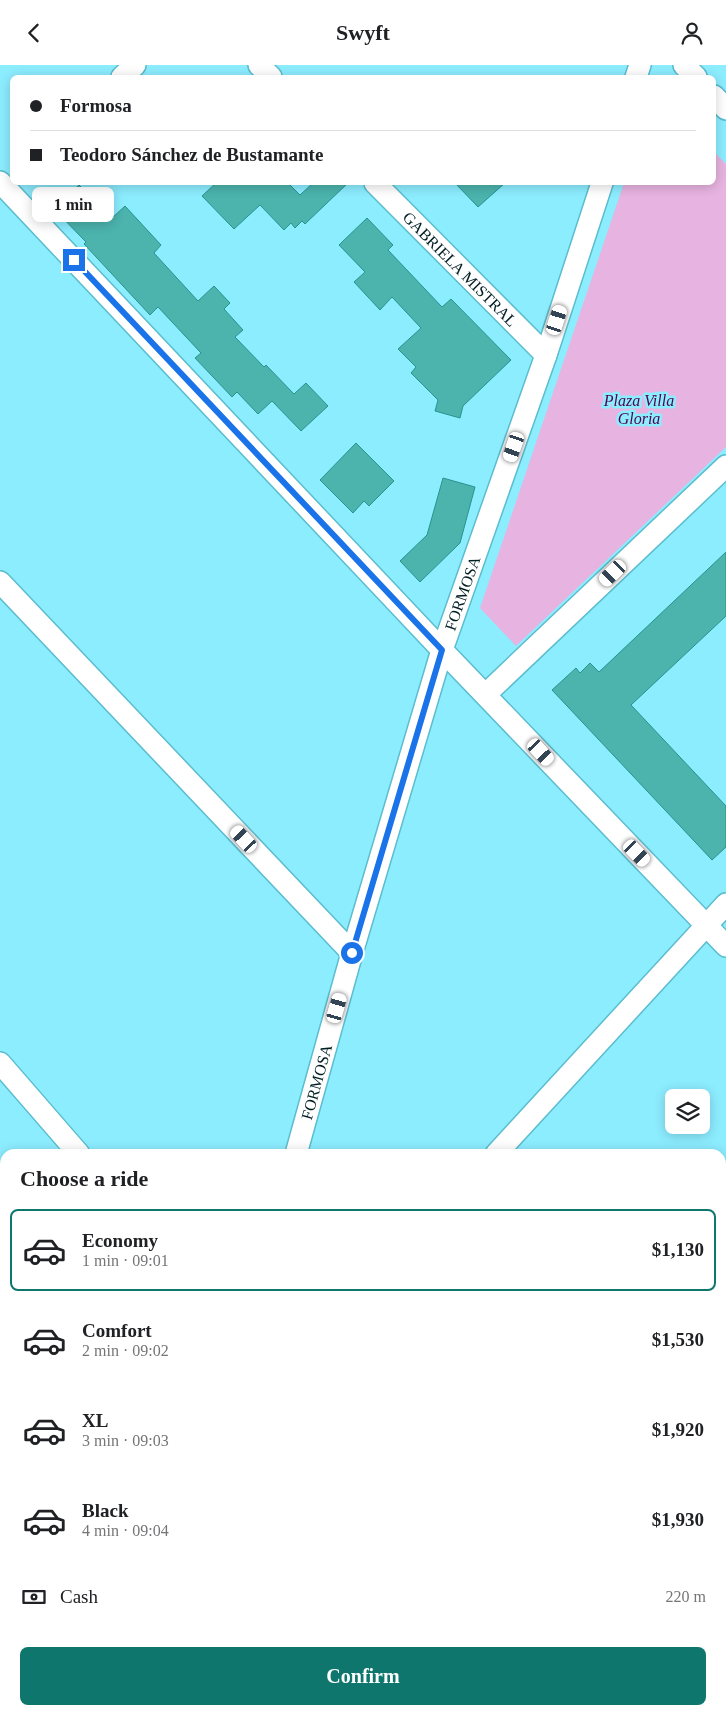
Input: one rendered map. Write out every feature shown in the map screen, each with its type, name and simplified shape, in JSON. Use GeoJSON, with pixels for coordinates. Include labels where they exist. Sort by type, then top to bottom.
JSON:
{"type":"FeatureCollection","features":[{"type":"Feature","properties":{"kind":"street"},"geometry":{"type":"LineString","coordinates":[[124,75],[135,65]]}},
{"type":"Feature","properties":{"kind":"street"},"geometry":{"type":"LineString","coordinates":[[259,65],[269,75]]}},
{"type":"Feature","properties":{"kind":"street"},"geometry":{"type":"LineString","coordinates":[[716,98],[726,109]]}},
{"type":"Feature","properties":{"kind":"street","name":"GABRIELA MISTRAL"},"geometry":{"type":"LineString","coordinates":[[377,185],[546,355]]}},
{"type":"Feature","properties":{"kind":"street","name":"FORMOSA"},"geometry":{"type":"LineString","coordinates":[[297,1149],[352,953],[442,650],[546,355],[601,185]]}},
{"type":"Feature","properties":{"kind":"street"},"geometry":{"type":"LineString","coordinates":[[5,189],[442,650],[726,946]]}},
{"type":"Feature","properties":{"kind":"street"},"geometry":{"type":"LineString","coordinates":[[486,694],[726,466]]}},
{"type":"Feature","properties":{"kind":"street"},"geometry":{"type":"LineString","coordinates":[[0,582],[352,953]]}},
{"type":"Feature","properties":{"kind":"street"},"geometry":{"type":"LineString","coordinates":[[501,1149],[726,904]]}},
{"type":"Feature","properties":{"kind":"street"},"geometry":{"type":"LineString","coordinates":[[0,1063],[75,1149]]}},
{"type":"Feature","properties":{"kind":"green space","name":"Plaza Villa Gloria"},"geometry":{"type":"Polygon","coordinates":[[[716,154],[726,164],[726,447],[516,646],[480,608],[623,185],[716,185],[716,154]]]}},
{"type":"Feature","properties":{"kind":"building"},"geometry":{"type":"Polygon","coordinates":[[[79,185],[112,218],[125,206],[161,245],[154,253],[198,301],[214,286],[230,303],[224,309],[243,330],[235,337],[264,367],[266,365],[294,394],[306,383],[328,406],[301,431],[272,401],[258,414],[237,392],[232,397],[195,358],[201,353],[158,307],[150,315],[84,244],[86,242],[54,209],[79,185]]]}},
{"type":"Feature","properties":{"kind":"building"},"geometry":{"type":"Polygon","coordinates":[[[214,185],[290,185],[300,195],[311,185],[346,185],[305,224],[302,221],[295,228],[291,223],[284,230],[260,205],[234,229],[202,196],[214,185]]]}},
{"type":"Feature","properties":{"kind":"building"},"geometry":{"type":"Polygon","coordinates":[[[457,185],[503,185],[478,207],[457,185]]]}},
{"type":"Feature","properties":{"kind":"building"},"geometry":{"type":"Polygon","coordinates":[[[367,218],[393,245],[388,250],[442,307],[451,299],[511,360],[463,406],[460,418],[435,411],[438,400],[411,373],[416,367],[398,349],[421,328],[392,297],[380,310],[354,282],[365,272],[339,245],[367,218]]]}},
{"type":"Feature","properties":{"kind":"building"},"geometry":{"type":"Polygon","coordinates":[[[356,443],[394,481],[369,506],[364,501],[353,513],[320,480],[356,443]]]}},
{"type":"Feature","properties":{"kind":"building"},"geometry":{"type":"Polygon","coordinates":[[[443,478],[475,487],[460,543],[420,582],[400,561],[427,535],[443,478]]]}},
{"type":"Feature","properties":{"kind":"building"},"geometry":{"type":"Polygon","coordinates":[[[726,552],[726,616],[631,705],[726,806],[726,847],[712,860],[552,690],[576,668],[580,673],[590,663],[599,672],[726,552]]]}},
{"type":"Feature","properties":{"kind":"route"},"geometry":{"type":"LineString","coordinates":[[74,260],[442,650],[352,953]]}}]}
